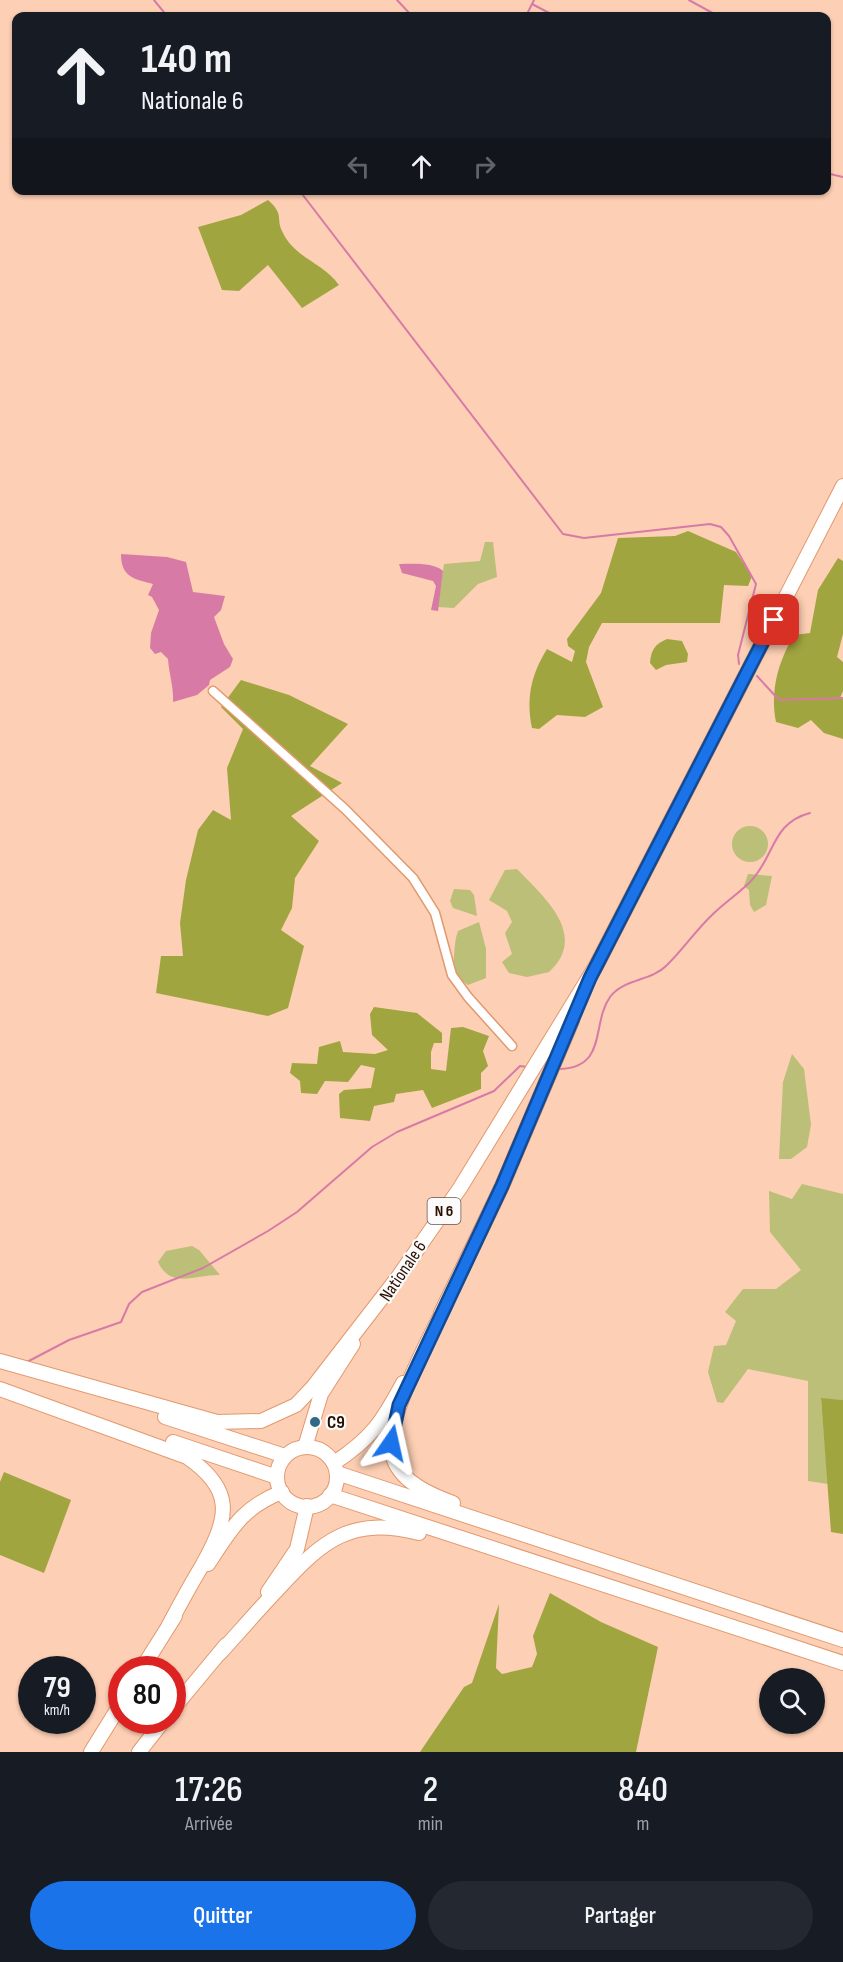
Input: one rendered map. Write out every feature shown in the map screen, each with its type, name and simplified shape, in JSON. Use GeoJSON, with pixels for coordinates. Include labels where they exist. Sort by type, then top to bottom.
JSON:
{"type":"FeatureCollection","features":[{"type":"Feature","properties":{"kind":"main road","name":"Nationale 6"},"geometry":{"type":"LineString","coordinates":[[335,1468],[366,1441],[379,1425],[446,1304],[502,1186],[590,978],[843,486]]}},
{"type":"Feature","properties":{"kind":"main road","name":"Nationale 6"},"geometry":{"type":"LineString","coordinates":[[304,1447],[321,1394],[395,1281],[460,1188],[590,978]]}},
{"type":"Feature","properties":{"kind":"main road"},"geometry":{"type":"LineString","coordinates":[[0,1362],[217,1422],[261,1421],[296,1405],[314,1387],[395,1281]]}},
{"type":"Feature","properties":{"kind":"main road"},"geometry":{"type":"LineString","coordinates":[[446,1304],[399,1405],[391,1443],[393,1460],[404,1475],[420,1488],[643,1575]]}},
{"type":"Feature","properties":{"kind":"main road"},"geometry":{"type":"LineString","coordinates":[[0,1362],[285,1456],[304,1447],[322,1451],[335,1468],[337,1481],[330,1495],[324,1501],[307,1506],[288,1500],[282,1492],[277,1477],[285,1456]]}},
{"type":"Feature","properties":{"kind":"main road"},"geometry":{"type":"LineString","coordinates":[[0,1388],[277,1477]]}},
{"type":"Feature","properties":{"kind":"main road"},"geometry":{"type":"LineString","coordinates":[[0,1388],[187,1457],[202,1467],[214,1481],[221,1499],[222,1526],[169,1625]]}},
{"type":"Feature","properties":{"kind":"main road"},"geometry":{"type":"LineString","coordinates":[[335,1468],[643,1575],[843,1640]]}},
{"type":"Feature","properties":{"kind":"main road"},"geometry":{"type":"LineString","coordinates":[[150,1656],[242,1515],[259,1502],[282,1492]]}},
{"type":"Feature","properties":{"kind":"main road"},"geometry":{"type":"LineString","coordinates":[[330,1495],[843,1663]]}},
{"type":"Feature","properties":{"kind":"main road"},"geometry":{"type":"LineString","coordinates":[[186,1693],[220,1653],[293,1557],[307,1506]]}},
{"type":"Feature","properties":{"kind":"main road"},"geometry":{"type":"LineString","coordinates":[[220,1653],[321,1545],[356,1530],[374,1527],[396,1528],[425,1535],[523,1566],[636,1596]]}},
{"type":"Feature","properties":{"kind":"main road"},"geometry":{"type":"LineString","coordinates":[[91,1752],[108,1725]]}},
{"type":"Feature","properties":{"kind":"main road"},"geometry":{"type":"LineString","coordinates":[[139,1752],[153,1734]]}},
{"type":"Feature","properties":{"kind":"street"},"geometry":{"type":"LineString","coordinates":[[213,691],[345,809],[413,878],[435,913],[452,975],[468,997],[512,1046]]}},
{"type":"Feature","properties":{"kind":"green space"},"geometry":{"type":"Polygon","coordinates":[[[485,542],[493,542],[497,577],[478,584],[454,608],[438,607],[444,564],[480,561],[485,542]]]}},
{"type":"Feature","properties":{"kind":"green space"},"geometry":{"type":"Polygon","coordinates":[[[750,826],[763,831],[768,844],[763,857],[750,862],[737,857],[732,844],[737,831],[750,826]]]}},
{"type":"Feature","properties":{"kind":"green space"},"geometry":{"type":"Polygon","coordinates":[[[517,869],[550,904],[564,931],[565,944],[560,958],[549,972],[527,977],[509,973],[502,962],[512,954],[505,933],[512,922],[507,911],[489,900],[505,870],[517,869]]]}},
{"type":"Feature","properties":{"kind":"green space"},"geometry":{"type":"Polygon","coordinates":[[[748,874],[772,876],[766,905],[754,912],[750,905],[749,890],[744,886],[748,874]]]}},
{"type":"Feature","properties":{"kind":"green space"},"geometry":{"type":"Polygon","coordinates":[[[454,889],[470,890],[474,895],[477,916],[453,908],[450,901],[454,889]]]}},
{"type":"Feature","properties":{"kind":"green space"},"geometry":{"type":"Polygon","coordinates":[[[479,922],[486,949],[486,978],[468,985],[452,975],[455,941],[458,931],[479,922]]]}},
{"type":"Feature","properties":{"kind":"green space"},"geometry":{"type":"Polygon","coordinates":[[[792,1054],[804,1069],[811,1125],[807,1147],[791,1159],[779,1159],[783,1082],[792,1054]]]}},
{"type":"Feature","properties":{"kind":"green space"},"geometry":{"type":"Polygon","coordinates":[[[802,1184],[843,1194],[843,1400],[821,1399],[828,1484],[808,1481],[808,1381],[748,1369],[723,1403],[717,1402],[708,1372],[714,1346],[726,1345],[736,1321],[725,1312],[743,1289],[776,1289],[801,1270],[770,1232],[769,1191],[792,1199],[802,1184]]]}},
{"type":"Feature","properties":{"kind":"green space"},"geometry":{"type":"Polygon","coordinates":[[[192,1246],[199,1250],[220,1275],[185,1279],[170,1276],[163,1271],[158,1262],[166,1251],[192,1246]]]}},
{"type":"Feature","properties":{"kind":"shaded area"},"geometry":{"type":"Polygon","coordinates":[[[268,200],[278,213],[281,228],[288,241],[339,285],[302,308],[268,265],[239,291],[222,290],[198,227],[241,215],[268,200]]]}},
{"type":"Feature","properties":{"kind":"shaded area"},"geometry":{"type":"Polygon","coordinates":[[[688,531],[736,552],[752,576],[748,586],[724,585],[720,623],[602,623],[589,647],[586,662],[603,707],[585,717],[557,715],[539,729],[532,728],[530,697],[537,668],[547,649],[572,662],[575,651],[568,646],[567,639],[601,593],[618,538],[675,536],[688,531]]]}},
{"type":"Feature","properties":{"kind":"shaded area"},"geometry":{"type":"Polygon","coordinates":[[[121,554],[167,557],[186,562],[193,592],[225,596],[221,610],[214,617],[224,644],[233,659],[230,667],[210,680],[209,685],[197,695],[173,702],[168,659],[161,652],[155,654],[150,648],[151,633],[159,610],[152,597],[148,595],[153,584],[130,576],[123,568],[121,554]]]}},
{"type":"Feature","properties":{"kind":"shaded area"},"geometry":{"type":"Polygon","coordinates":[[[838,558],[843,561],[843,634],[837,657],[843,662],[843,691],[840,698],[843,698],[843,739],[824,733],[811,720],[798,728],[776,722],[774,710],[777,677],[784,656],[794,635],[810,633],[818,590],[838,558]]]}},
{"type":"Feature","properties":{"kind":"shaded area"},"geometry":{"type":"Polygon","coordinates":[[[399,564],[428,565],[443,571],[438,611],[431,610],[436,586],[433,581],[402,573],[399,564]]]}},
{"type":"Feature","properties":{"kind":"shaded area"},"geometry":{"type":"Polygon","coordinates":[[[667,639],[682,641],[688,654],[687,662],[666,665],[656,670],[650,663],[651,654],[659,643],[667,639]]]}},
{"type":"Feature","properties":{"kind":"shaded area"},"geometry":{"type":"Polygon","coordinates":[[[241,680],[289,695],[348,724],[310,766],[342,783],[291,816],[319,841],[295,878],[292,908],[281,930],[304,946],[288,1008],[268,1016],[156,993],[161,956],[183,956],[180,923],[186,880],[198,830],[213,810],[231,820],[227,768],[243,729],[221,707],[241,680]]]}},
{"type":"Feature","properties":{"kind":"shaded area"},"geometry":{"type":"Polygon","coordinates":[[[374,1007],[417,1013],[442,1033],[442,1043],[434,1043],[431,1052],[431,1069],[446,1071],[451,1028],[463,1027],[489,1036],[483,1051],[488,1066],[481,1073],[481,1089],[432,1108],[423,1090],[396,1094],[394,1102],[374,1106],[370,1121],[340,1118],[339,1094],[344,1090],[371,1088],[375,1068],[361,1065],[348,1082],[325,1081],[317,1094],[301,1093],[300,1081],[290,1073],[292,1063],[317,1064],[319,1047],[340,1041],[343,1052],[375,1054],[388,1050],[372,1035],[370,1014],[374,1007]]]}},
{"type":"Feature","properties":{"kind":"shaded area"},"geometry":{"type":"Polygon","coordinates":[[[821,1398],[843,1400],[843,1534],[831,1532],[821,1398]]]}},
{"type":"Feature","properties":{"kind":"shaded area"},"geometry":{"type":"Polygon","coordinates":[[[4,1472],[71,1500],[44,1573],[0,1555],[0,1482],[4,1472]]]}},
{"type":"Feature","properties":{"kind":"shaded area"},"geometry":{"type":"Polygon","coordinates":[[[550,1593],[601,1622],[658,1647],[636,1752],[420,1752],[464,1687],[472,1683],[499,1604],[496,1668],[502,1674],[532,1667],[537,1654],[533,1636],[550,1593]]]}},
{"type":"Feature","properties":{"kind":"waterway"},"geometry":{"type":"LineString","coordinates":[[154,0],[164,12]]}},
{"type":"Feature","properties":{"kind":"waterway"},"geometry":{"type":"LineString","coordinates":[[397,0],[408,12]]}},
{"type":"Feature","properties":{"kind":"waterway"},"geometry":{"type":"LineString","coordinates":[[528,12],[534,0]]}},
{"type":"Feature","properties":{"kind":"waterway"},"geometry":{"type":"LineString","coordinates":[[689,0],[711,12]]}},
{"type":"Feature","properties":{"kind":"waterway"},"geometry":{"type":"LineString","coordinates":[[532,4],[547,12]]}},
{"type":"Feature","properties":{"kind":"waterway"},"geometry":{"type":"LineString","coordinates":[[831,174],[843,177]]}},
{"type":"Feature","properties":{"kind":"waterway"},"geometry":{"type":"LineString","coordinates":[[303,195],[563,534],[584,538],[710,524],[721,527],[729,536],[756,584],[738,655],[739,664]]}},
{"type":"Feature","properties":{"kind":"waterway"},"geometry":{"type":"LineString","coordinates":[[757,676],[779,700],[843,698]]}},
{"type":"Feature","properties":{"kind":"waterway"},"geometry":{"type":"LineString","coordinates":[[560,1069],[585,1061],[592,1052],[604,1008],[610,997],[629,983],[653,975],[666,966],[706,921],[750,882],[788,824],[810,813]]}},
{"type":"Feature","properties":{"kind":"waterway"},"geometry":{"type":"LineString","coordinates":[[25,1363],[69,1340],[121,1322],[129,1304],[142,1292],[203,1268],[268,1231],[297,1212],[372,1147],[397,1132],[494,1091],[520,1066],[527,1067]]}},
{"type":"Feature","properties":{"kind":"place","name":"C9"},"geometry":{"type":"Point","coordinates":[315,1422]}},
{"type":"Feature","properties":{"kind":"route"},"geometry":{"type":"LineString","coordinates":[[391,1443],[399,1405],[502,1186],[590,978],[774,620]]}}]}
